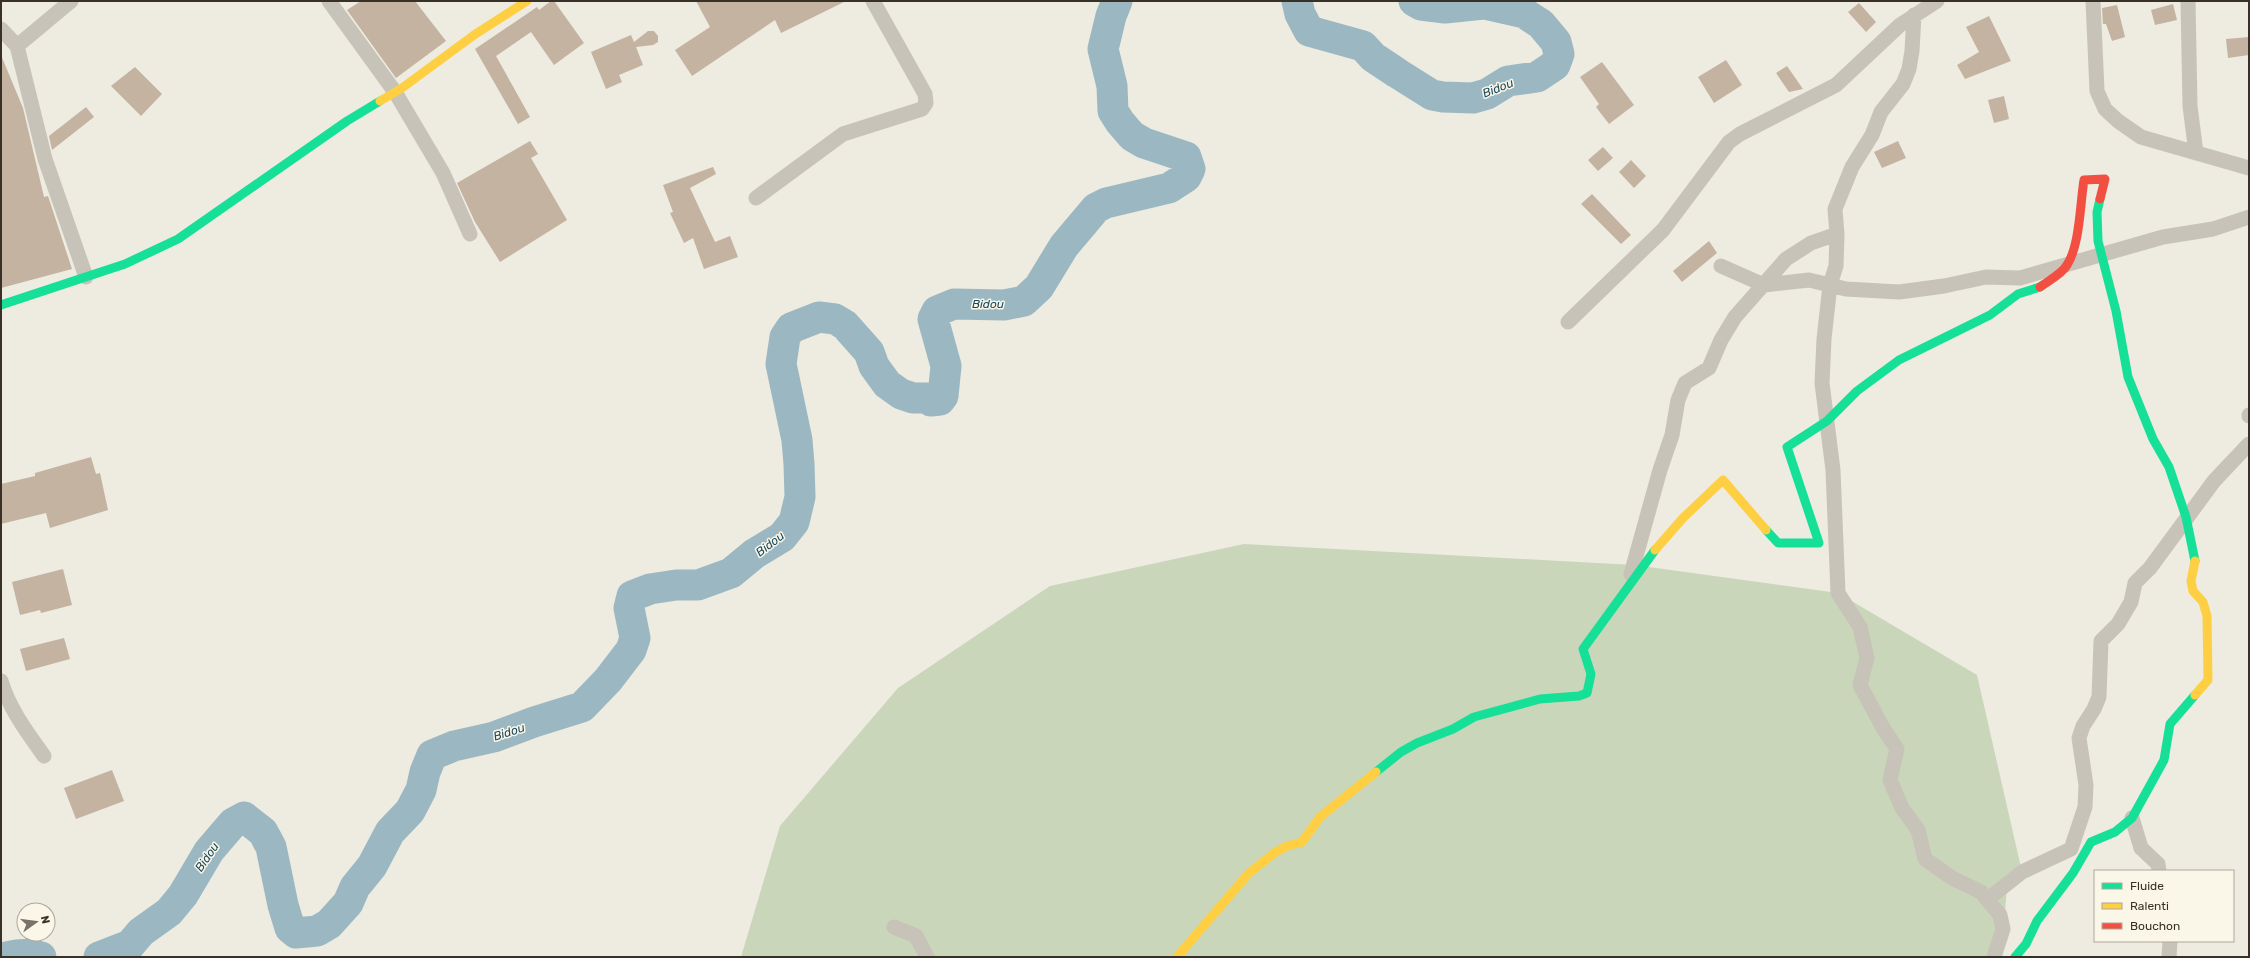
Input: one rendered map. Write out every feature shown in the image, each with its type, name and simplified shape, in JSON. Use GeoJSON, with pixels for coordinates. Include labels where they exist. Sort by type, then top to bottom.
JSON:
{"type":"FeatureCollection","features":[{"type":"Feature","properties":{"kind":"street"},"geometry":{"type":"LineString","coordinates":[[17,46],[71,1]]}},
{"type":"Feature","properties":{"kind":"street"},"geometry":{"type":"LineString","coordinates":[[328,1],[395,92],[443,173],[470,234]]}},
{"type":"Feature","properties":{"kind":"street"},"geometry":{"type":"LineString","coordinates":[[1,305],[125,264],[178,239],[347,121],[395,92],[526,1]]}},
{"type":"Feature","properties":{"kind":"street"},"geometry":{"type":"LineString","coordinates":[[756,198],[843,134],[922,109],[926,103],[925,94],[873,1]]}},
{"type":"Feature","properties":{"kind":"street"},"geometry":{"type":"LineString","coordinates":[[1568,322],[1663,230],[1729,142],[1740,134],[1836,85],[1900,26],[1936,1]]}},
{"type":"Feature","properties":{"kind":"street"},"geometry":{"type":"LineString","coordinates":[[2093,1],[2097,91],[2105,109],[2118,121],[2141,137],[2249,168]]}},
{"type":"Feature","properties":{"kind":"street"},"geometry":{"type":"LineString","coordinates":[[2188,1],[2190,106],[2196,152]]}},
{"type":"Feature","properties":{"kind":"street"},"geometry":{"type":"LineString","coordinates":[[1914,15],[1909,69],[1903,84],[1881,112],[1872,135],[1852,166],[1835,209],[1837,234],[1836,266],[1830,286],[1824,339],[1822,383],[1833,470],[1838,593],[1860,627],[1867,658],[1860,685],[1883,728],[1898,749],[1890,780],[1902,808],[1918,830],[1925,859],[1952,878],[1982,892],[2000,915],[2003,929],[1994,957]]}},
{"type":"Feature","properties":{"kind":"street"},"geometry":{"type":"LineString","coordinates":[[1,29],[17,46],[45,158],[86,277]]}},
{"type":"Feature","properties":{"kind":"street"},"geometry":{"type":"LineString","coordinates":[[1176,957],[1193,936],[1218,911],[1248,874],[1274,853],[1287,846],[1302,842],[1320,816],[1401,752],[1417,742],[1454,729],[1461,723],[1474,717],[1540,699],[1579,696],[1587,693],[1592,684],[1592,671],[1583,659],[1583,649],[1625,588],[1698,500],[1723,480],[1778,543],[1819,543],[1787,447],[1827,421],[1857,391],[1899,360],[1990,315],[2018,294],[2037,289],[2067,266],[2079,231],[2079,212],[2084,180],[2105,179],[2097,212],[2098,241],[2116,311],[2128,377],[2152,439],[2169,467],[2186,517],[2195,562],[2191,580],[2193,591],[2203,602],[2207,616],[2208,680],[2170,724],[2164,760],[2132,818],[2115,832],[2091,842],[2082,861],[2036,923],[2024,948],[2014,957]]}},
{"type":"Feature","properties":{"kind":"street"},"geometry":{"type":"LineString","coordinates":[[1721,266],[1764,285],[1809,280],[1846,289],[1899,292],[1944,286],[1986,277],[2020,278],[2102,256],[2163,237],[2213,229],[2249,217]]}},
{"type":"Feature","properties":{"kind":"street"},"geometry":{"type":"LineString","coordinates":[[1625,588],[1634,565],[1660,470],[1672,435],[1678,400],[1685,383],[1709,368],[1721,340],[1735,317],[1786,259],[1811,243],[1837,234]]}},
{"type":"Feature","properties":{"kind":"street"},"geometry":{"type":"LineString","coordinates":[[1988,899],[2022,872],[2071,849],[2085,807],[2086,785],[2079,738],[2083,726],[2094,709],[2099,697],[2102,641],[2118,624],[2131,602],[2135,583],[2150,568],[2186,517],[2214,481],[2249,444]]}},
{"type":"Feature","properties":{"kind":"street"},"geometry":{"type":"LineString","coordinates":[[1,681],[7,699],[15,713],[44,756]]}},
{"type":"Feature","properties":{"kind":"street"},"geometry":{"type":"LineString","coordinates":[[2132,818],[2141,848],[2158,864],[2159,870]]}},
{"type":"Feature","properties":{"kind":"street"},"geometry":{"type":"LineString","coordinates":[[894,927],[916,936],[927,957]]}},
{"type":"Feature","properties":{"kind":"street"},"geometry":{"type":"LineString","coordinates":[[2169,957],[2170,942]]}},
{"type":"Feature","properties":{"kind":"green space"},"geometry":{"type":"Polygon","coordinates":[[[1244,544],[1634,565],[1838,593],[1977,675],[2022,872],[2007,885],[2002,957],[741,957],[780,826],[898,688],[1050,586],[1244,544]]]}},
{"type":"Feature","properties":{"kind":"building"},"geometry":{"type":"Polygon","coordinates":[[[361,1],[415,1],[446,41],[396,78],[347,10],[361,1]]]}},
{"type":"Feature","properties":{"kind":"building"},"geometry":{"type":"Polygon","coordinates":[[[551,1],[554,1],[584,43],[554,65],[531,32],[496,56],[530,117],[518,124],[475,49],[537,7],[539,10],[551,1]]]}},
{"type":"Feature","properties":{"kind":"building"},"geometry":{"type":"Polygon","coordinates":[[[696,1],[846,1],[781,33],[775,20],[692,76],[675,50],[710,27],[696,1]]]}},
{"type":"Feature","properties":{"kind":"building"},"geometry":{"type":"Polygon","coordinates":[[[1859,3],[1876,22],[1866,32],[1848,12],[1859,3]]]}},
{"type":"Feature","properties":{"kind":"building"},"geometry":{"type":"Polygon","coordinates":[[[2173,4],[2177,20],[2155,25],[2151,10],[2173,4]]]}},
{"type":"Feature","properties":{"kind":"building"},"geometry":{"type":"Polygon","coordinates":[[[2117,5],[2125,37],[2112,41],[2106,24],[2103,24],[2102,8],[2117,5]]]}},
{"type":"Feature","properties":{"kind":"building"},"geometry":{"type":"Polygon","coordinates":[[[1989,16],[2011,61],[1965,79],[1957,65],[1979,52],[1966,27],[1989,16]]]}},
{"type":"Feature","properties":{"kind":"building"},"geometry":{"type":"Polygon","coordinates":[[[648,31],[654,31],[658,36],[658,42],[653,45],[636,47],[643,65],[619,75],[622,82],[606,89],[591,52],[631,35],[634,42],[648,31]]]}},
{"type":"Feature","properties":{"kind":"building"},"geometry":{"type":"Polygon","coordinates":[[[2249,37],[2249,55],[2228,58],[2226,39],[2249,37]]]}},
{"type":"Feature","properties":{"kind":"building"},"geometry":{"type":"Polygon","coordinates":[[[1,55],[23,108],[44,197],[48,196],[72,269],[1,288],[1,55]]]}},
{"type":"Feature","properties":{"kind":"building"},"geometry":{"type":"Polygon","coordinates":[[[1726,60],[1742,85],[1714,103],[1698,77],[1726,60]]]}},
{"type":"Feature","properties":{"kind":"building"},"geometry":{"type":"Polygon","coordinates":[[[1602,62],[1634,105],[1609,124],[1596,107],[1599,104],[1580,77],[1602,62]]]}},
{"type":"Feature","properties":{"kind":"building"},"geometry":{"type":"Polygon","coordinates":[[[1787,66],[1803,89],[1789,92],[1776,73],[1787,66]]]}},
{"type":"Feature","properties":{"kind":"building"},"geometry":{"type":"Polygon","coordinates":[[[135,67],[162,94],[141,116],[111,86],[135,67]]]}},
{"type":"Feature","properties":{"kind":"building"},"geometry":{"type":"Polygon","coordinates":[[[2004,96],[2009,119],[1994,123],[1988,100],[2004,96]]]}},
{"type":"Feature","properties":{"kind":"building"},"geometry":{"type":"Polygon","coordinates":[[[86,107],[94,117],[52,150],[49,136],[86,107]]]}},
{"type":"Feature","properties":{"kind":"building"},"geometry":{"type":"Polygon","coordinates":[[[530,141],[538,154],[531,158],[567,220],[500,262],[475,222],[457,183],[530,141]]]}},
{"type":"Feature","properties":{"kind":"building"},"geometry":{"type":"Polygon","coordinates":[[[1898,141],[1906,158],[1882,168],[1874,152],[1898,141]]]}},
{"type":"Feature","properties":{"kind":"building"},"geometry":{"type":"Polygon","coordinates":[[[1603,147],[1613,158],[1598,171],[1588,160],[1603,147]]]}},
{"type":"Feature","properties":{"kind":"building"},"geometry":{"type":"Polygon","coordinates":[[[1631,160],[1646,176],[1634,188],[1619,172],[1631,160]]]}},
{"type":"Feature","properties":{"kind":"building"},"geometry":{"type":"Polygon","coordinates":[[[713,167],[716,174],[690,188],[715,242],[730,236],[738,257],[704,269],[693,238],[684,243],[670,213],[673,212],[663,185],[713,167]]]}},
{"type":"Feature","properties":{"kind":"building"},"geometry":{"type":"Polygon","coordinates":[[[1592,194],[1631,235],[1621,244],[1581,204],[1592,194]]]}},
{"type":"Feature","properties":{"kind":"building"},"geometry":{"type":"Polygon","coordinates":[[[1709,241],[1717,253],[1682,282],[1673,271],[1709,241]]]}},
{"type":"Feature","properties":{"kind":"building"},"geometry":{"type":"Polygon","coordinates":[[[91,457],[96,474],[100,473],[108,510],[50,528],[46,513],[1,524],[1,484],[35,476],[35,473],[91,457]]]}},
{"type":"Feature","properties":{"kind":"building"},"geometry":{"type":"Polygon","coordinates":[[[63,569],[72,605],[41,613],[40,610],[20,615],[12,582],[63,569]]]}},
{"type":"Feature","properties":{"kind":"building"},"geometry":{"type":"Polygon","coordinates":[[[64,638],[70,659],[26,671],[20,649],[64,638]]]}},
{"type":"Feature","properties":{"kind":"building"},"geometry":{"type":"Polygon","coordinates":[[[112,770],[124,801],[76,819],[64,788],[112,770]]]}},
{"type":"Feature","properties":{"kind":"waterway","name":"Bidou"},"geometry":{"type":"LineString","coordinates":[[99,957],[130,945],[141,932],[169,912],[183,895],[209,851],[233,823],[244,817],[263,832],[271,847],[283,905],[290,928],[296,933],[317,931],[329,924],[348,903],[355,887],[372,866],[390,832],[410,811],[421,790],[425,772],[432,755],[454,746],[494,737],[534,722],[582,707],[608,680],[631,650],[635,638],[629,608],[632,596],[650,589],[676,585],[698,585],[731,573],[754,554],[782,537],[794,522],[800,497],[797,440],[781,364],[785,337],[791,328],[819,317],[835,319],[845,325],[869,352],[874,366],[887,384],[901,394],[913,398],[928,398],[931,401],[940,400],[943,396],[946,366],[933,319],[937,311],[954,304],[1004,305],[1024,301],[1039,287],[1064,246],[1096,208],[1106,203],[1169,188],[1186,177],[1190,169],[1186,157],[1144,143],[1132,136],[1113,111],[1112,86],[1103,49],[1111,16],[1117,1]]}},
{"type":"Feature","properties":{"kind":"waterway","name":"Bidou"},"geometry":{"type":"LineString","coordinates":[[1297,1],[1300,14],[1309,31],[1363,46],[1373,57],[1432,95],[1473,98],[1487,94],[1508,81],[1537,77],[1555,65],[1559,54],[1556,42],[1541,24],[1524,13],[1484,4],[1445,8],[1421,5],[1414,1]]}},
{"type":"Feature","properties":{"kind":"waterway","name":"Bidou"},"geometry":{"type":"LineString","coordinates":[[6,957],[24,954],[41,957]]}},
{"type":"Feature","properties":{"kind":"traffic: fast"},"geometry":{"type":"LineString","coordinates":[[1,305],[125,264],[178,239],[347,121],[380,101]]}},
{"type":"Feature","properties":{"kind":"traffic: fast"},"geometry":{"type":"LineString","coordinates":[[2100,199],[2097,212],[2098,241],[2116,311],[2128,377],[2153,439],[2169,467],[2186,517],[2195,561]]}},
{"type":"Feature","properties":{"kind":"traffic: fast"},"geometry":{"type":"LineString","coordinates":[[1766,530],[1778,543],[1819,543],[1787,447],[1827,421],[1857,391],[1899,360],[1990,315],[2018,294],[2040,287]]}},
{"type":"Feature","properties":{"kind":"traffic: fast"},"geometry":{"type":"LineString","coordinates":[[1376,772],[1401,752],[1417,743],[1453,729],[1474,717],[1540,699],[1579,696],[1587,693],[1591,674],[1583,649],[1655,550]]}},
{"type":"Feature","properties":{"kind":"traffic: fast"},"geometry":{"type":"LineString","coordinates":[[2015,957],[2026,944],[2037,921],[2073,873],[2091,842],[2115,832],[2132,818],[2164,760],[2170,724],[2195,695]]}},
{"type":"Feature","properties":{"kind":"traffic: slow"},"geometry":{"type":"LineString","coordinates":[[380,101],[402,88],[474,35],[527,1]]}},
{"type":"Feature","properties":{"kind":"traffic: slow"},"geometry":{"type":"LineString","coordinates":[[1655,550],[1683,518],[1723,480],[1766,530]]}},
{"type":"Feature","properties":{"kind":"traffic: slow"},"geometry":{"type":"LineString","coordinates":[[2195,561],[2191,581],[2193,591],[2203,602],[2207,616],[2208,680],[2195,695]]}},
{"type":"Feature","properties":{"kind":"traffic: slow"},"geometry":{"type":"LineString","coordinates":[[1177,957],[1248,874],[1274,853],[1287,846],[1302,842],[1320,817],[1376,772]]}},
{"type":"Feature","properties":{"kind":"traffic: jam"},"geometry":{"type":"LineString","coordinates":[[2040,287],[2062,271],[2071,257],[2077,236],[2084,180],[2105,179],[2100,199]]}}]}
